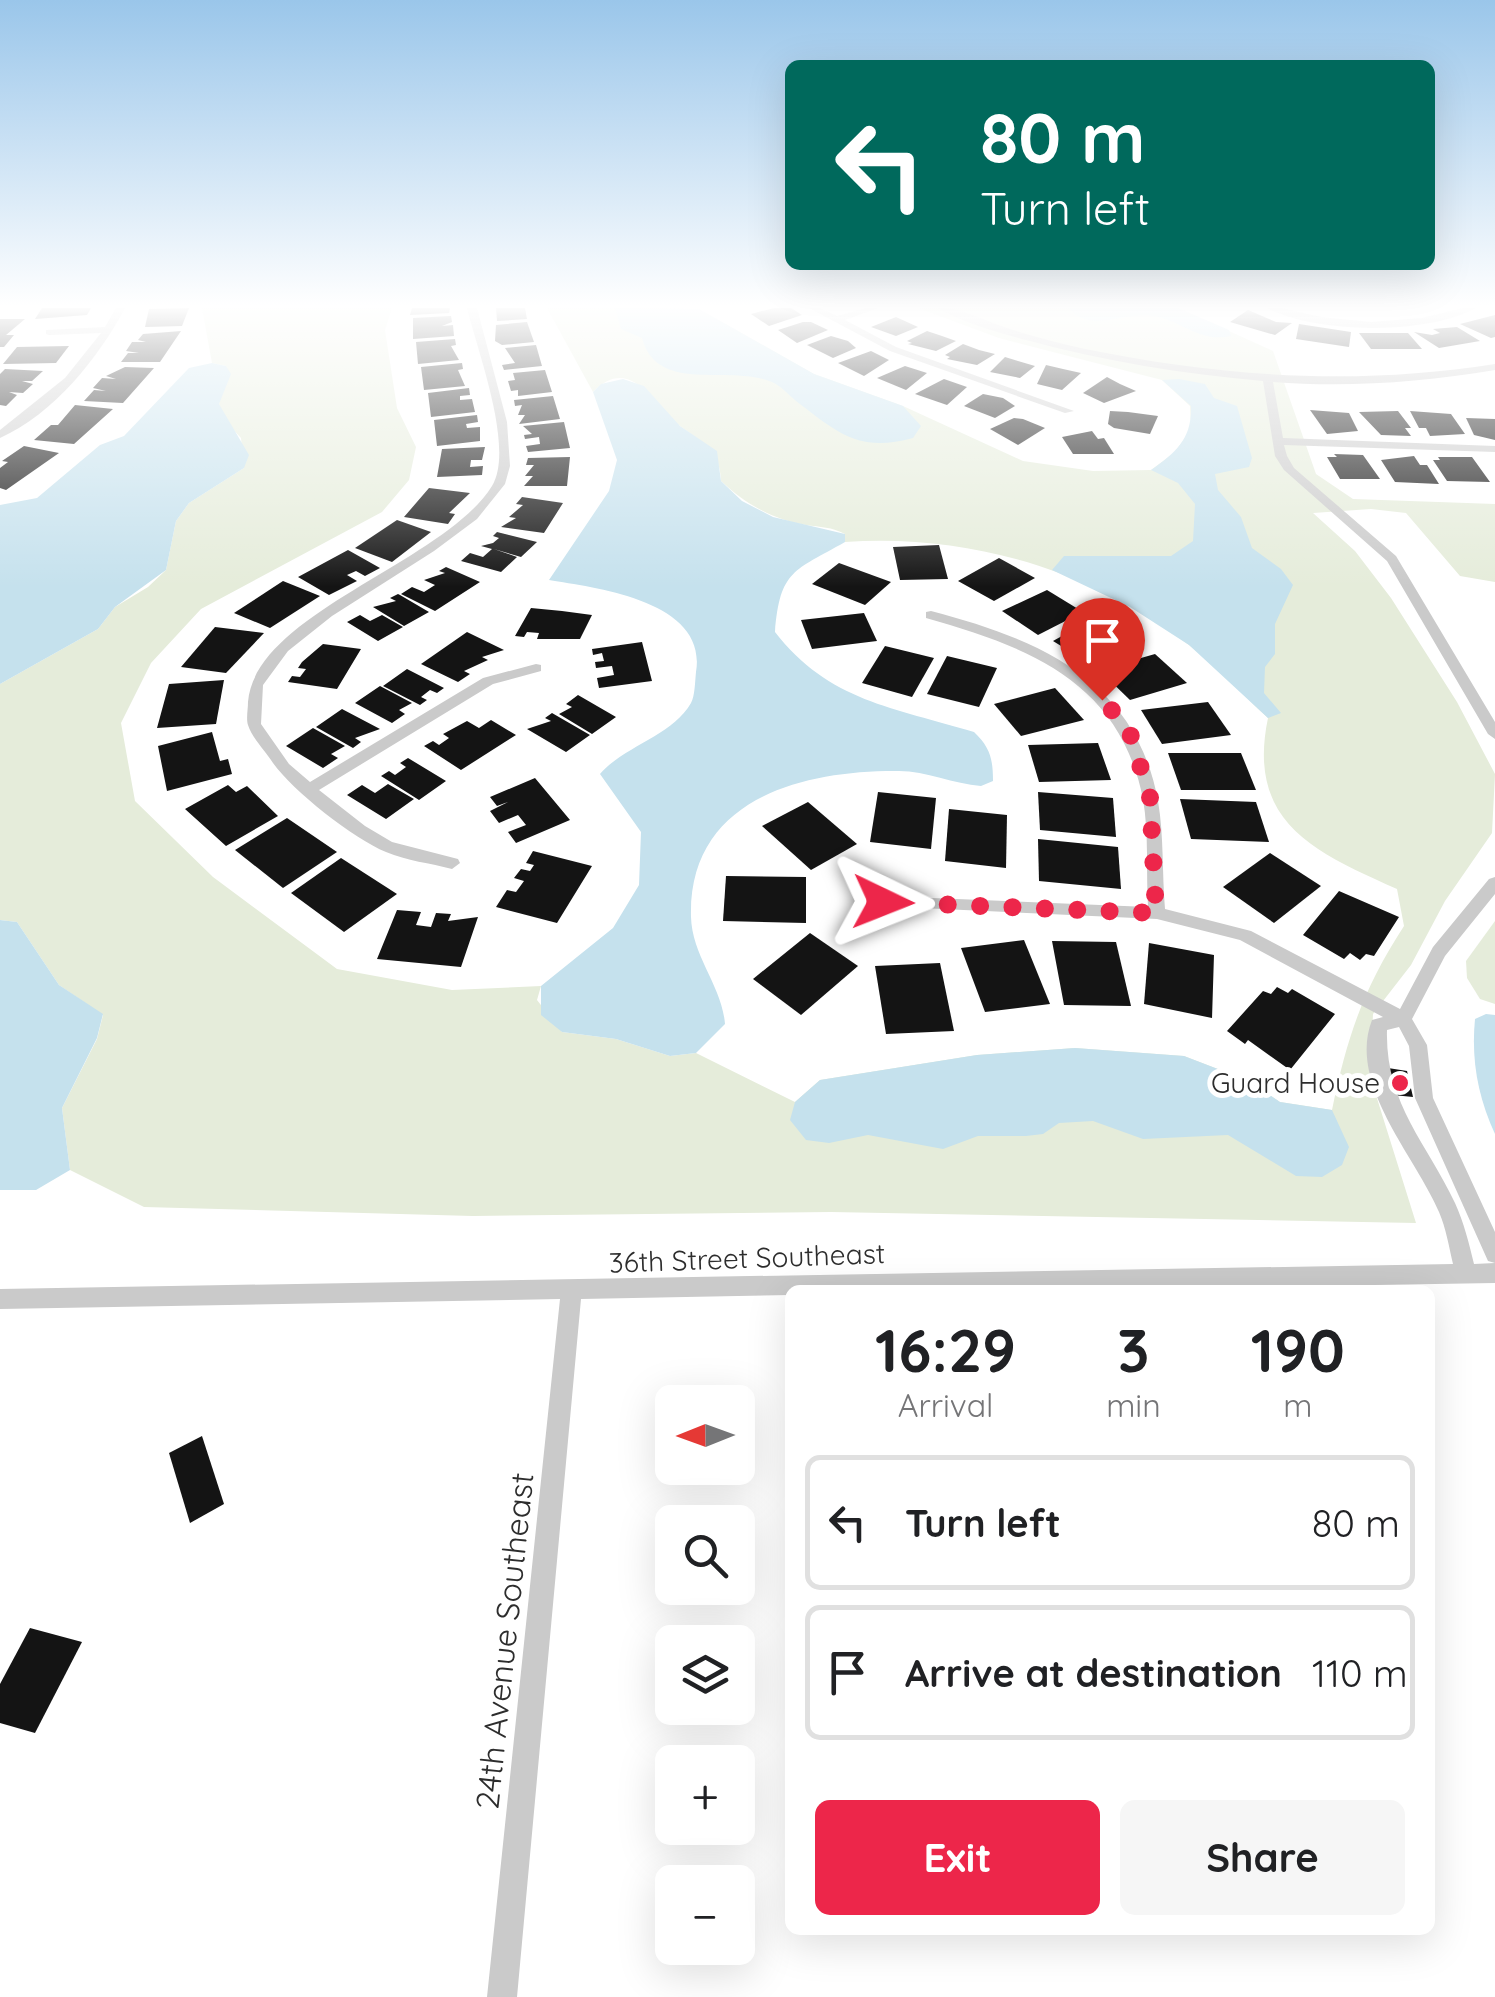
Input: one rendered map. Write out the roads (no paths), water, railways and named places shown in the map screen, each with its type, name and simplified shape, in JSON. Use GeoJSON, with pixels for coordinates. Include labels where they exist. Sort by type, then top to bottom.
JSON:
{"type":"FeatureCollection","features":[{"type":"Feature","properties":{"kind":"street"},"geometry":{"type":"LineString","coordinates":[[0,436],[46,401]]}},
{"type":"Feature","properties":{"kind":"street"},"geometry":{"type":"LineString","coordinates":[[452,863],[387,846],[309,789],[252,730],[250,702],[262,670],[288,640],[445,543],[492,498],[502,480],[505,442],[495,401]]}},
{"type":"Feature","properties":{"kind":"street"},"geometry":{"type":"LineString","coordinates":[[1043,401],[1068,410]]}},
{"type":"Feature","properties":{"kind":"street"},"geometry":{"type":"LineString","coordinates":[[1271,401],[1278,441],[1290,470],[1392,559],[1495,734]]}},
{"type":"Feature","properties":{"kind":"street"},"geometry":{"type":"LineString","coordinates":[[0,414],[28,417]]}},
{"type":"Feature","properties":{"kind":"street"},"geometry":{"type":"LineString","coordinates":[[1278,441],[1495,449]]}},
{"type":"Feature","properties":{"kind":"street"},"geometry":{"type":"LineString","coordinates":[[931,614],[1005,635],[1077,672],[1128,727],[1150,797],[1156,913]]}},
{"type":"Feature","properties":{"kind":"street"},"geometry":{"type":"LineString","coordinates":[[309,789],[488,681],[536,668]]}},
{"type":"Feature","properties":{"kind":"street"},"geometry":{"type":"LineString","coordinates":[[1466,1273],[1448,1210],[1394,1123],[1379,1083],[1378,1025],[1403,1019],[1439,952],[1495,883]]}},
{"type":"Feature","properties":{"kind":"street"},"geometry":{"type":"LineString","coordinates":[[883,902],[1156,913],[1245,934],[1403,1019],[1418,1046],[1424,1098],[1495,1254]]}},
{"type":"Feature","properties":{"kind":"street","name":"36th Street Southeast"},"geometry":{"type":"LineString","coordinates":[[0,1299],[570,1292],[684,1284],[1495,1273]]}},
{"type":"Feature","properties":{"kind":"street","name":"24th Avenue Southeast"},"geometry":{"type":"LineString","coordinates":[[502,1997],[570,1292]]}},
{"type":"Feature","properties":{"kind":"water"},"geometry":{"type":"Polygon","coordinates":[[[157,401],[220,401],[249,455],[244,468],[189,503],[176,521],[166,570],[115,607],[98,629],[0,684],[0,505],[37,498],[100,445],[124,436],[157,401]]]}},
{"type":"Feature","properties":{"kind":"water"},"geometry":{"type":"Polygon","coordinates":[[[596,401],[658,401],[680,426],[717,451],[721,481],[742,501],[773,517],[845,534],[845,542],[802,567],[786,584],[775,632],[796,655],[840,688],[890,708],[974,732],[987,748],[993,773],[993,781],[981,786],[909,772],[825,777],[758,799],[730,819],[709,844],[695,877],[691,917],[696,945],[719,997],[725,1024],[696,1053],[670,1056],[616,1039],[562,1032],[541,1015],[541,986],[613,928],[639,885],[641,832],[600,774],[672,724],[691,703],[695,688],[695,648],[685,629],[667,614],[620,594],[549,580],[609,491],[617,460],[596,401]]]}},
{"type":"Feature","properties":{"kind":"water"},"geometry":{"type":"Polygon","coordinates":[[[796,401],[890,401],[903,406],[921,426],[913,438],[878,443],[850,437],[796,401]]]}},
{"type":"Feature","properties":{"kind":"water"},"geometry":{"type":"Polygon","coordinates":[[[1186,401],[1223,401],[1237,406],[1252,458],[1249,467],[1215,474],[1218,490],[1241,517],[1252,548],[1281,569],[1293,585],[1275,624],[1275,654],[1265,667],[1264,693],[1281,713],[1268,718],[1189,645],[1130,607],[1052,570],[1064,556],[1171,556],[1193,541],[1195,504],[1178,483],[1151,470],[1175,451],[1185,436],[1191,406],[1186,401]]]}},
{"type":"Feature","properties":{"kind":"water"},"geometry":{"type":"Polygon","coordinates":[[[0,920],[17,922],[59,985],[103,1014],[97,1038],[62,1108],[70,1170],[36,1190],[0,1190],[0,920]]]}},
{"type":"Feature","properties":{"kind":"water"},"geometry":{"type":"Polygon","coordinates":[[[1495,1015],[1495,1134],[1475,1064],[1475,1019],[1495,1015]]]}},
{"type":"Feature","properties":{"kind":"water"},"geometry":{"type":"Polygon","coordinates":[[[1075,1048],[1184,1056],[1249,1081],[1280,1102],[1332,1110],[1349,1147],[1342,1165],[1322,1177],[1296,1176],[1228,1135],[1143,1139],[1093,1121],[1059,1123],[1043,1134],[978,1136],[943,1149],[868,1135],[829,1143],[806,1140],[790,1120],[795,1102],[820,1080],[977,1055],[1075,1048]]]}},
{"type":"Feature","properties":{"kind":"place","name":"Guard House"},"geometry":{"type":"Point","coordinates":[1400,1083]}}]}
